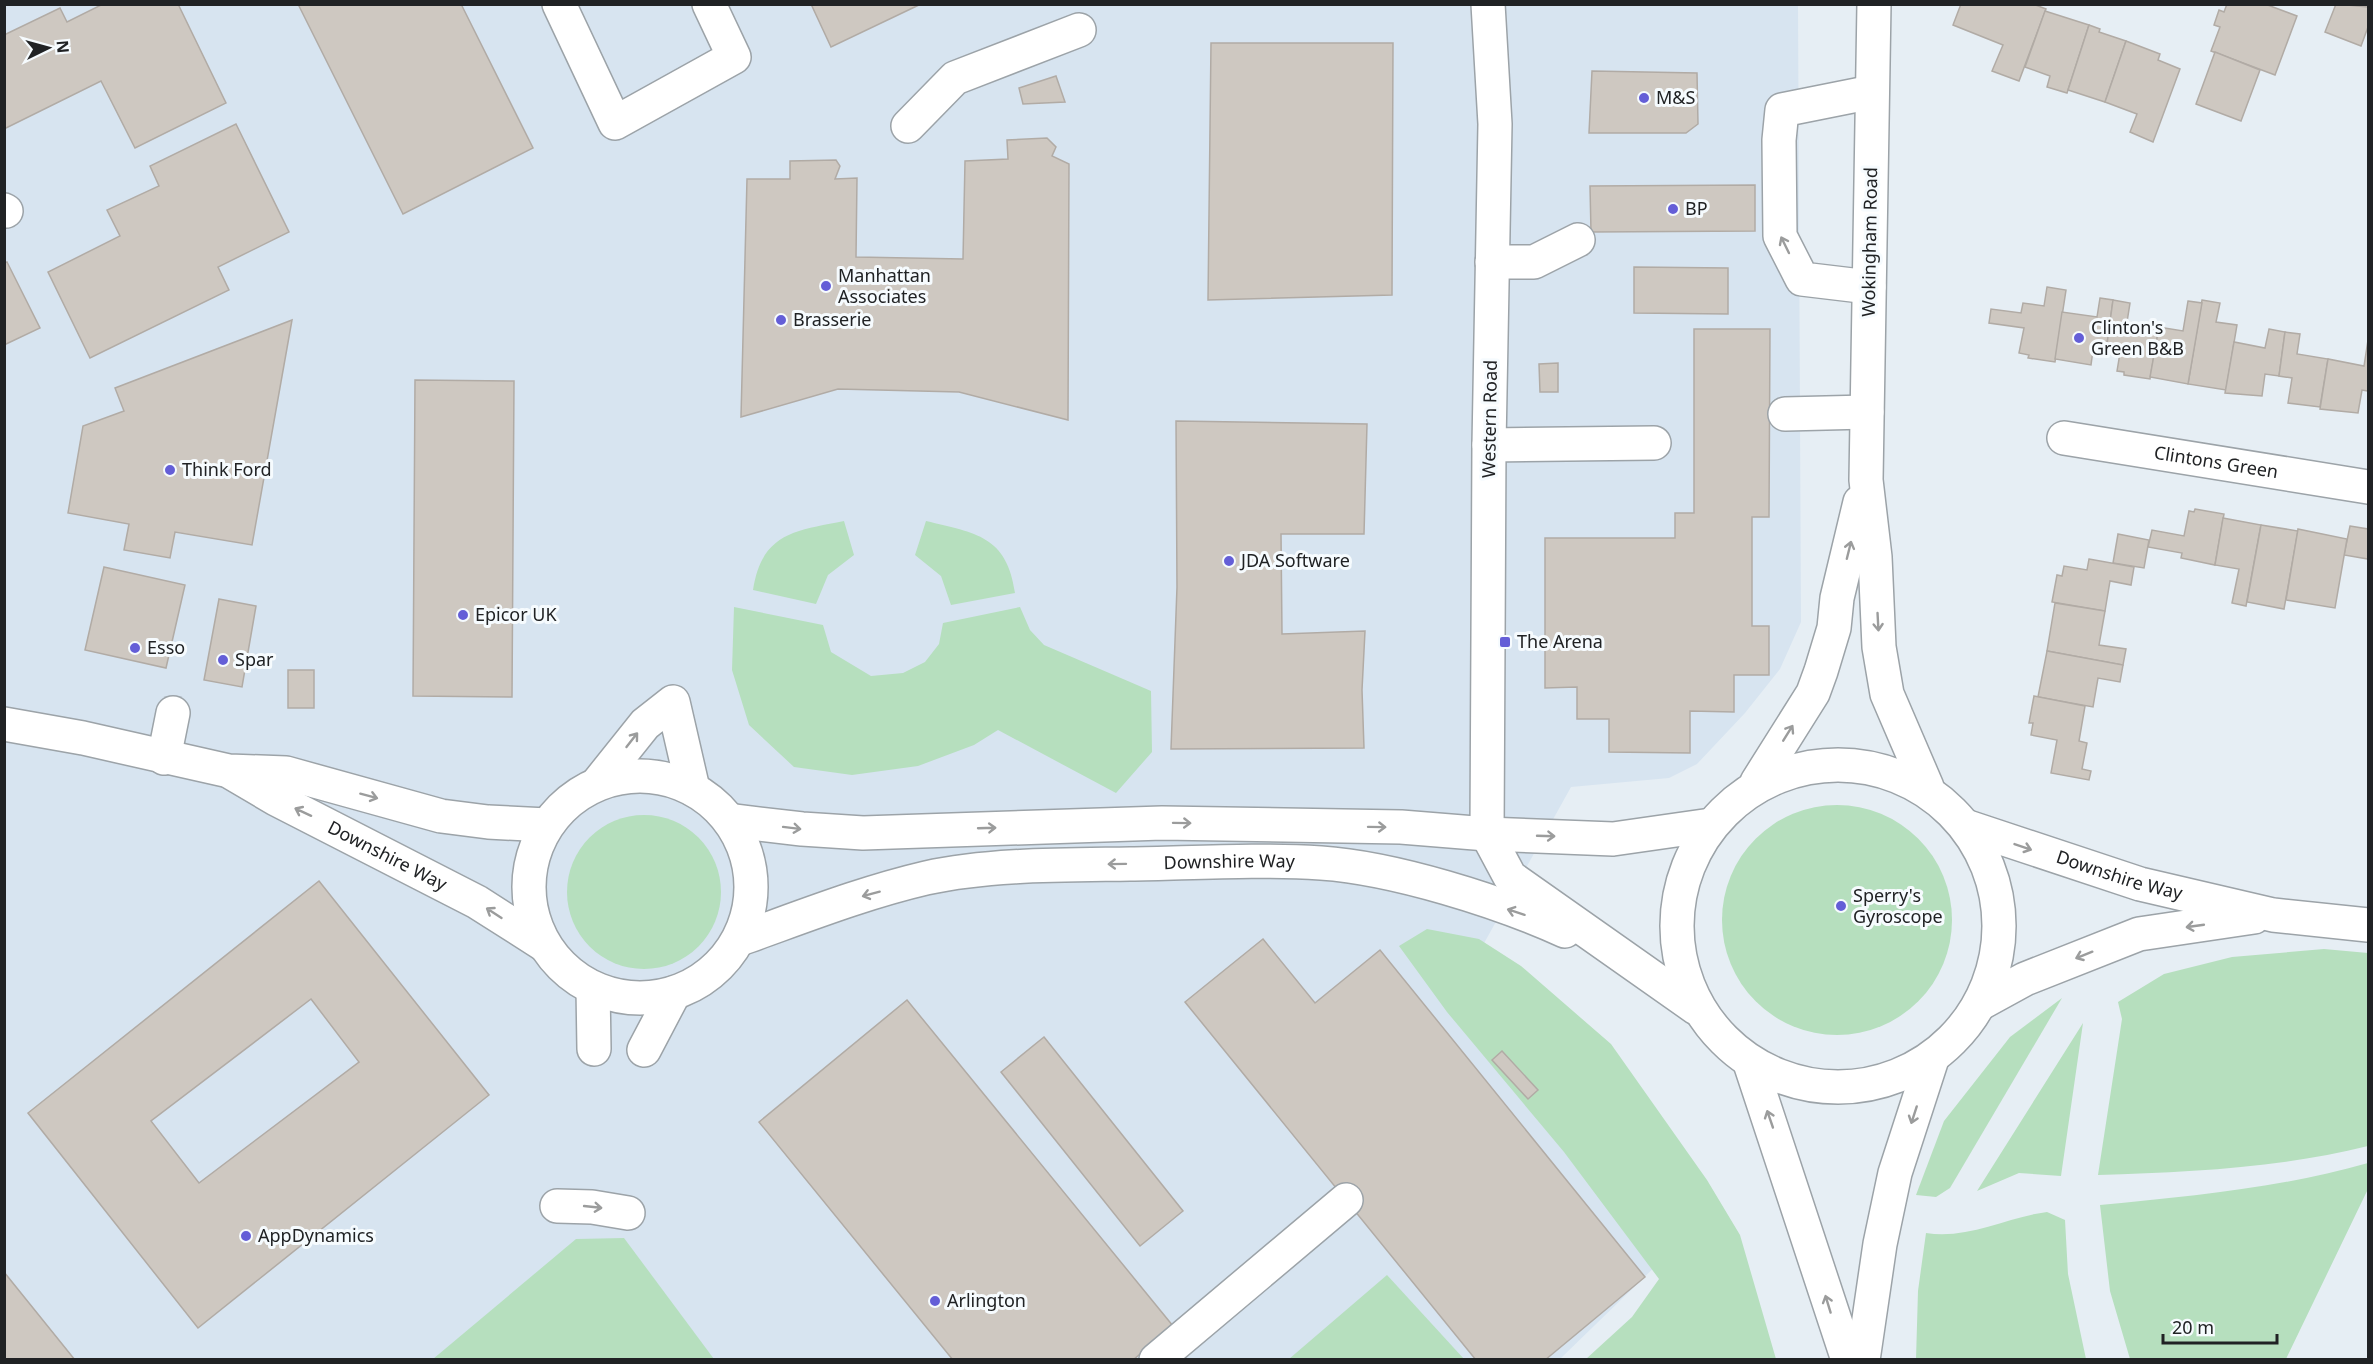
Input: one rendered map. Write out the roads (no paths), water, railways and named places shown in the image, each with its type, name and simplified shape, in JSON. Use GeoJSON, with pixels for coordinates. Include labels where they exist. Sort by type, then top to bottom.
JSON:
{"type":"FeatureCollection","features":[{"type":"Feature","properties":{"kind":"street"},"geometry":{"type":"LineString","coordinates":[[559,4],[615,123],[734,57],[709,4]]}},
{"type":"Feature","properties":{"kind":"street","name":"Western Road"},"geometry":{"type":"LineString","coordinates":[[1487,834],[1489,446],[1495,124],[1488,4]]}},
{"type":"Feature","properties":{"kind":"street","name":"Wokingham Road"},"geometry":{"type":"LineString","coordinates":[[1874,4],[1866,480],[1875,556],[1879,647],[1887,694],[1927,787]]}},
{"type":"Feature","properties":{"kind":"street"},"geometry":{"type":"LineString","coordinates":[[909,126],[955,78],[1079,30]]}},
{"type":"Feature","properties":{"kind":"street"},"geometry":{"type":"LineString","coordinates":[[1869,286],[1802,279],[1780,236],[1779,140],[1782,110],[1872,92]]}},
{"type":"Feature","properties":{"kind":"street"},"geometry":{"type":"LineString","coordinates":[[1492,262],[1534,262],[1578,240]]}},
{"type":"Feature","properties":{"kind":"street"},"geometry":{"type":"LineString","coordinates":[[1785,414],[1867,412]]}},
{"type":"Feature","properties":{"kind":"street","name":"Clintons Green"},"geometry":{"type":"LineString","coordinates":[[2064,438],[2368,487]]}},
{"type":"Feature","properties":{"kind":"street"},"geometry":{"type":"LineString","coordinates":[[1489,446],[1654,443]]}},
{"type":"Feature","properties":{"kind":"street","name":"Wokingham Road"},"geometry":{"type":"LineString","coordinates":[[1757,782],[1813,693],[1821,671],[1834,628],[1837,598],[1866,480]]}},
{"type":"Feature","properties":{"kind":"street"},"geometry":{"type":"LineString","coordinates":[[597,784],[645,724],[673,702],[693,789]]}},
{"type":"Feature","properties":{"kind":"street"},"geometry":{"type":"LineString","coordinates":[[164,758],[172,713]]}},
{"type":"Feature","properties":{"kind":"street","name":"Downshire Way"},"geometry":{"type":"LineString","coordinates":[[4,724],[83,738],[229,771],[286,773],[441,816],[488,822],[547,825]]}},
{"type":"Feature","properties":{"kind":"street"},"geometry":{"type":"LineString","coordinates":[[1487,834],[1510,877],[1696,1008],[1732,1050],[1750,1063],[1815,1085],[1876,1083],[1932,1059],[1957,1038],[1983,1002],[1999,962],[1998,903],[1983,857],[1968,827],[1949,805],[1927,787],[1893,774],[1858,768],[1806,769],[1757,782],[1731,802],[1711,825],[1702,838],[1679,892],[1676,924],[1683,967],[1696,1008]]}},
{"type":"Feature","properties":{"kind":"street","name":"Downshire Way"},"geometry":{"type":"LineString","coordinates":[[229,771],[276,799],[477,902],[543,944]]}},
{"type":"Feature","properties":{"kind":"street"},"geometry":{"type":"LineString","coordinates":[[735,821],[753,882],[740,939],[718,970],[689,989],[643,1001],[607,995],[568,974],[543,944],[533,921],[528,883],[534,851],[547,825],[572,799],[597,784],[623,777],[669,779],[693,789],[735,821],[802,830],[863,833],[1162,823],[1401,827],[1487,834],[1613,839],[1711,825]]}},
{"type":"Feature","properties":{"kind":"street","name":"Downshire Way"},"geometry":{"type":"LineString","coordinates":[[1968,827],[2093,871],[2273,915],[2368,926]]}},
{"type":"Feature","properties":{"kind":"street","name":"Downshire Way"},"geometry":{"type":"LineString","coordinates":[[740,939],[844,901],[928,878],[1029,866],[1321,863],[1365,869],[1419,882],[1538,919],[1580,938],[1696,1008]]}},
{"type":"Feature","properties":{"kind":"street","name":"Downshire Way"},"geometry":{"type":"LineString","coordinates":[[1983,1002],[2025,979],[2139,934],[2273,915]]}},
{"type":"Feature","properties":{"kind":"street"},"geometry":{"type":"LineString","coordinates":[[593,988],[594,1049]]}},
{"type":"Feature","properties":{"kind":"street"},"geometry":{"type":"LineString","coordinates":[[644,1050],[674,993]]}},
{"type":"Feature","properties":{"kind":"street"},"geometry":{"type":"LineString","coordinates":[[1863,1359],[1880,1244],[1895,1173],[1932,1059]]}},
{"type":"Feature","properties":{"kind":"street"},"geometry":{"type":"LineString","coordinates":[[1750,1063],[1848,1359]]}},
{"type":"Feature","properties":{"kind":"street"},"geometry":{"type":"LineString","coordinates":[[1156,1359],[1346,1200]]}},
{"type":"Feature","properties":{"kind":"street"},"geometry":{"type":"LineString","coordinates":[[557,1206],[592,1207],[628,1213]]}},
{"type":"Feature","properties":{"kind":"place","name":"M&S"},"geometry":{"type":"Point","coordinates":[1644,98]}},
{"type":"Feature","properties":{"kind":"place","name":"BP"},"geometry":{"type":"Point","coordinates":[1673,209]}},
{"type":"Feature","properties":{"kind":"place","name":"Manhattan Associates"},"geometry":{"type":"Point","coordinates":[826,286]}},
{"type":"Feature","properties":{"kind":"place","name":"Brasserie"},"geometry":{"type":"Point","coordinates":[781,320]}},
{"type":"Feature","properties":{"kind":"place","name":"Clinton's Green B&B"},"geometry":{"type":"Point","coordinates":[2079,338]}},
{"type":"Feature","properties":{"kind":"place","name":"Think Ford"},"geometry":{"type":"Point","coordinates":[170,470]}},
{"type":"Feature","properties":{"kind":"place","name":"JDA Software"},"geometry":{"type":"Point","coordinates":[1229,561]}},
{"type":"Feature","properties":{"kind":"place","name":"Epicor UK"},"geometry":{"type":"Point","coordinates":[463,615]}},
{"type":"Feature","properties":{"kind":"place","name":"The Arena"},"geometry":{"type":"Point","coordinates":[1505,642]}},
{"type":"Feature","properties":{"kind":"place","name":"Esso"},"geometry":{"type":"Point","coordinates":[135,648]}},
{"type":"Feature","properties":{"kind":"place","name":"Spar"},"geometry":{"type":"Point","coordinates":[223,660]}},
{"type":"Feature","properties":{"kind":"place","name":"Sperry's Gyroscope"},"geometry":{"type":"Point","coordinates":[1841,906]}},
{"type":"Feature","properties":{"kind":"place","name":"AppDynamics"},"geometry":{"type":"Point","coordinates":[246,1236]}},
{"type":"Feature","properties":{"kind":"place","name":"Arlington"},"geometry":{"type":"Point","coordinates":[935,1301]}}]}
